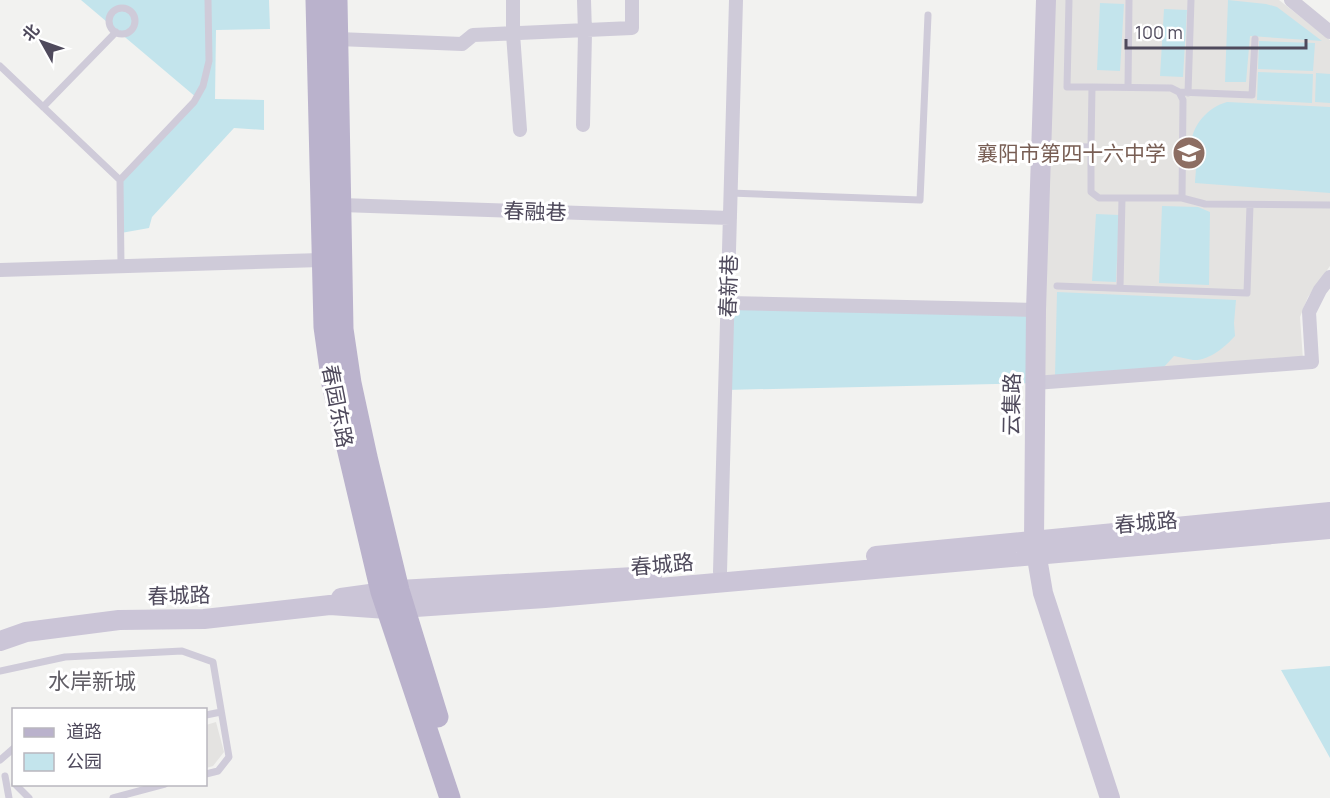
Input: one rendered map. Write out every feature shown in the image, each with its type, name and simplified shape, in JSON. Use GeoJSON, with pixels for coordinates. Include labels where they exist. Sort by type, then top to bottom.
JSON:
{"type":"FeatureCollection","features":[{"type":"Feature","properties":{"kind":"main road","name":"春园东路"},"geometry":{"type":"LineString","coordinates":[[315,0],[321,261],[324,327],[332,384],[450,798]]}},
{"type":"Feature","properties":{"kind":"main road","name":"春园东路"},"geometry":{"type":"LineString","coordinates":[[337,0],[343,329],[349,372],[367,457],[392,600],[463,798]]}},
{"type":"Feature","properties":{"kind":"street"},"geometry":{"type":"LineString","coordinates":[[513,0],[513,34],[520,130]]}},
{"type":"Feature","properties":{"kind":"street"},"geometry":{"type":"LineString","coordinates":[[583,125],[584,0]]}},
{"type":"Feature","properties":{"kind":"street"},"geometry":{"type":"LineString","coordinates":[[338,39],[462,44],[473,35],[632,28],[632,0]]}},
{"type":"Feature","properties":{"kind":"street","name":"春新巷"},"geometry":{"type":"LineString","coordinates":[[720,572],[736,0]]}},
{"type":"Feature","properties":{"kind":"street","name":"云集路"},"geometry":{"type":"LineString","coordinates":[[1046,0],[1036,310],[1035,548],[1043,593],[1110,798]]}},
{"type":"Feature","properties":{"kind":"street"},"geometry":{"type":"LineString","coordinates":[[1291,0],[1330,32]]}},
{"type":"Feature","properties":{"kind":"street","name":"春融巷"},"geometry":{"type":"LineString","coordinates":[[341,205],[730,218]]}},
{"type":"Feature","properties":{"kind":"street"},"geometry":{"type":"LineString","coordinates":[[0,270],[321,261]]}},
{"type":"Feature","properties":{"kind":"street"},"geometry":{"type":"LineString","coordinates":[[1035,383],[1312,362],[1308,312],[1330,277]]}},
{"type":"Feature","properties":{"kind":"street"},"geometry":{"type":"LineString","coordinates":[[727,303],[1036,310]]}},
{"type":"Feature","properties":{"kind":"street","name":"春城路"},"geometry":{"type":"LineString","coordinates":[[0,628],[22,621],[120,610],[330,599],[557,597],[1035,548],[1330,512]]}},
{"type":"Feature","properties":{"kind":"street","name":"春城路"},"geometry":{"type":"LineString","coordinates":[[0,641],[26,632],[119,620],[204,619],[330,605],[720,572],[1330,529]]}},
{"type":"Feature","properties":{"kind":"lane"},"geometry":{"type":"LineString","coordinates":[[119,0],[122,8]]}},
{"type":"Feature","properties":{"kind":"lane"},"geometry":{"type":"LineString","coordinates":[[121,266],[120,180],[195,102],[203,86],[209,61],[208,0]]}},
{"type":"Feature","properties":{"kind":"lane"},"geometry":{"type":"LineString","coordinates":[[1069,0],[1067,87],[1171,88],[1188,93],[1252,95],[1255,39]]}},
{"type":"Feature","properties":{"kind":"lane"},"geometry":{"type":"LineString","coordinates":[[1128,87],[1129,0]]}},
{"type":"Feature","properties":{"kind":"lane"},"geometry":{"type":"LineString","coordinates":[[1188,93],[1191,0]]}},
{"type":"Feature","properties":{"kind":"lane"},"geometry":{"type":"LineString","coordinates":[[122,8],[130,10],[135,17],[135,25],[125,33],[116,32],[111,26],[110,18],[114,11],[122,8]]}},
{"type":"Feature","properties":{"kind":"lane"},"geometry":{"type":"LineString","coordinates":[[730,192],[920,200],[928,15]]}},
{"type":"Feature","properties":{"kind":"lane"},"geometry":{"type":"LineString","coordinates":[[43,107],[116,32]]}},
{"type":"Feature","properties":{"kind":"lane"},"geometry":{"type":"LineString","coordinates":[[0,66],[120,180]]}},
{"type":"Feature","properties":{"kind":"lane"},"geometry":{"type":"LineString","coordinates":[[1092,87],[1091,192],[1099,198],[1182,198],[1205,204],[1330,205]]}},
{"type":"Feature","properties":{"kind":"lane"},"geometry":{"type":"LineString","coordinates":[[1179,92],[1183,100],[1182,198]]}},
{"type":"Feature","properties":{"kind":"lane"},"geometry":{"type":"LineString","coordinates":[[1041,146],[1091,147]]}},
{"type":"Feature","properties":{"kind":"lane"},"geometry":{"type":"LineString","coordinates":[[1120,288],[1122,198]]}},
{"type":"Feature","properties":{"kind":"lane"},"geometry":{"type":"LineString","coordinates":[[1057,286],[1247,293],[1250,205]]}},
{"type":"Feature","properties":{"kind":"lane"},"geometry":{"type":"LineString","coordinates":[[0,671],[65,657],[183,651],[213,662],[229,757],[218,771],[207,774]]}},
{"type":"Feature","properties":{"kind":"lane"},"geometry":{"type":"LineString","coordinates":[[207,715],[221,712]]}},
{"type":"Feature","properties":{"kind":"lane"},"geometry":{"type":"LineString","coordinates":[[0,760],[12,750]]}},
{"type":"Feature","properties":{"kind":"lane"},"geometry":{"type":"LineString","coordinates":[[2,774],[9,798]]}},
{"type":"Feature","properties":{"kind":"lane"},"geometry":{"type":"LineString","coordinates":[[16,786],[29,798]]}},
{"type":"Feature","properties":{"kind":"lane"},"geometry":{"type":"LineString","coordinates":[[113,798],[158,786]]}},
{"type":"Feature","properties":{"kind":"shaded area","name":"襄阳市第四十六中学"},"geometry":{"type":"Polygon","coordinates":[[[1053,0],[1279,0],[1330,40],[1330,266],[1308,297],[1300,317],[1303,360],[1039,380],[1053,0]]]}},
{"type":"Feature","properties":{"kind":"shaded area"},"geometry":{"type":"Polygon","coordinates":[[[216,722],[224,752],[213,766],[207,768],[207,725],[216,722]]]}},
{"type":"Feature","properties":{"kind":"green space"},"geometry":{"type":"Polygon","coordinates":[[[81,0],[269,0],[270,29],[216,30],[215,99],[264,100],[264,130],[234,128],[152,217],[149,228],[121,233],[120,180],[197,98],[81,0]]]}},
{"type":"Feature","properties":{"kind":"green space"},"geometry":{"type":"Polygon","coordinates":[[[1228,0],[1277,7],[1322,41],[1250,36],[1246,82],[1225,82],[1228,0]]]}},
{"type":"Feature","properties":{"kind":"green space"},"geometry":{"type":"Polygon","coordinates":[[[1100,3],[1124,4],[1120,71],[1097,70],[1100,3]]]}},
{"type":"Feature","properties":{"kind":"green space"},"geometry":{"type":"Polygon","coordinates":[[[1164,9],[1187,10],[1183,77],[1160,76],[1164,9]]]}},
{"type":"Feature","properties":{"kind":"green space"},"geometry":{"type":"Polygon","coordinates":[[[1259,41],[1315,43],[1313,71],[1258,69],[1259,41]]]}},
{"type":"Feature","properties":{"kind":"green space"},"geometry":{"type":"Polygon","coordinates":[[[1258,72],[1313,74],[1312,103],[1257,100],[1258,72]]]}},
{"type":"Feature","properties":{"kind":"green space"},"geometry":{"type":"Polygon","coordinates":[[[1316,73],[1330,74],[1330,103],[1315,102],[1316,73]]]}},
{"type":"Feature","properties":{"kind":"green space"},"geometry":{"type":"Polygon","coordinates":[[[1227,102],[1330,107],[1330,193],[1195,183],[1196,168],[1191,145],[1195,129],[1212,109],[1227,102]]]}},
{"type":"Feature","properties":{"kind":"green space"},"geometry":{"type":"Polygon","coordinates":[[[1162,206],[1198,207],[1210,212],[1209,285],[1159,283],[1162,206]]]}},
{"type":"Feature","properties":{"kind":"green space"},"geometry":{"type":"Polygon","coordinates":[[[1096,214],[1119,215],[1116,282],[1092,281],[1096,214]]]}},
{"type":"Feature","properties":{"kind":"green space"},"geometry":{"type":"Polygon","coordinates":[[[1057,292],[1236,300],[1235,336],[1211,356],[1193,360],[1174,356],[1163,368],[1055,376],[1057,292]]]}},
{"type":"Feature","properties":{"kind":"green space"},"geometry":{"type":"Polygon","coordinates":[[[727,303],[1036,310],[1035,383],[725,390],[727,303]]]}},
{"type":"Feature","properties":{"kind":"green space"},"geometry":{"type":"Polygon","coordinates":[[[1330,666],[1330,758],[1281,670],[1330,666]]]}},
{"type":"Feature","properties":{"kind":"place","name":"襄阳市第四十六中学"},"geometry":{"type":"Point","coordinates":[1189,153]}},
{"type":"Feature","properties":{"kind":"district","name":"水岸新城"},"geometry":{"type":"Point","coordinates":[92,681]}}]}
